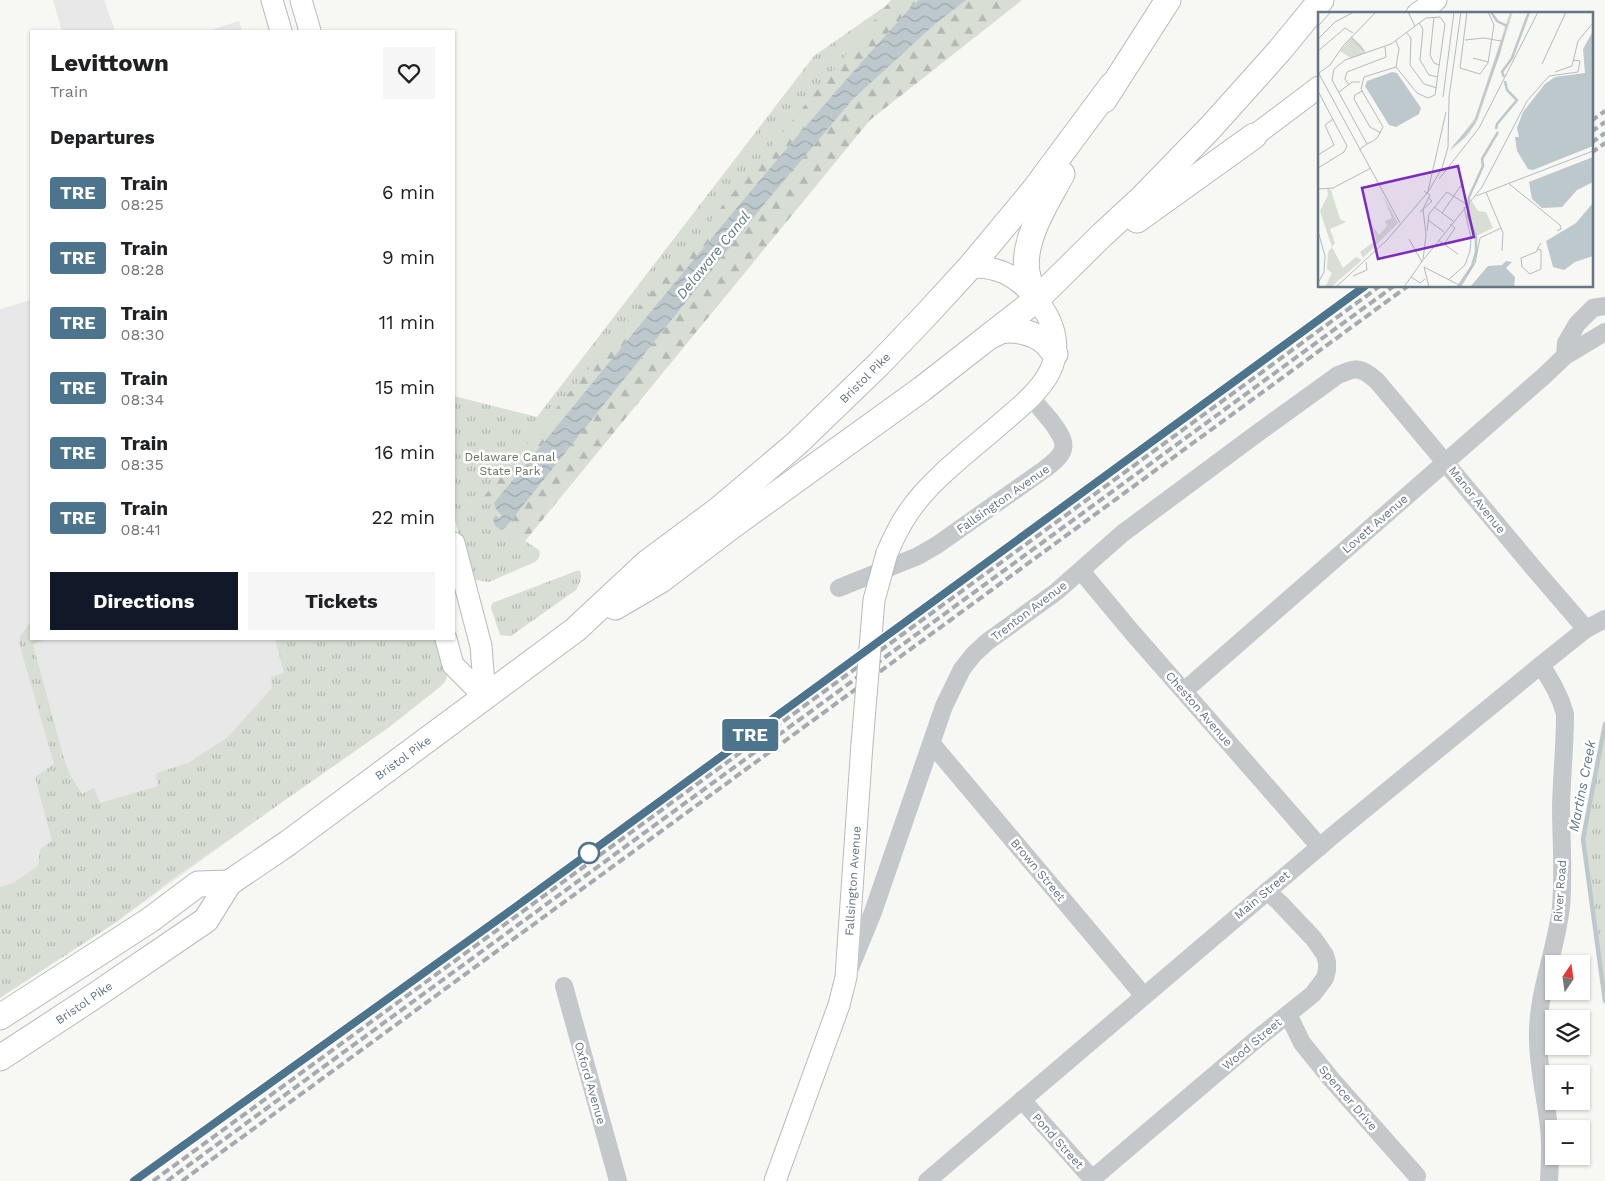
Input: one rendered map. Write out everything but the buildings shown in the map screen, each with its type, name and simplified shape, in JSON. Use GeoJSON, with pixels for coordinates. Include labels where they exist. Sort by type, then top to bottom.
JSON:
{"type":"FeatureCollection","features":[{"type":"Feature","properties":{"kind":"highway"},"geometry":{"type":"LineString","coordinates":[[1037,300],[1028,277],[1027,266],[1027,255],[1033,232],[1048,198],[1112,85],[1168,0]]}},
{"type":"Feature","properties":{"kind":"highway"},"geometry":{"type":"LineString","coordinates":[[1066,272],[1211,127],[1280,50],[1321,0]]}},
{"type":"Feature","properties":{"kind":"highway","name":"Bristol Pike"},"geometry":{"type":"LineString","coordinates":[[576,630],[648,562],[718,510],[796,444],[879,364],[970,267],[1034,190],[1112,85]]}},
{"type":"Feature","properties":{"kind":"highway"},"geometry":{"type":"LineString","coordinates":[[1066,272],[1254,136]]}},
{"type":"Feature","properties":{"kind":"highway","name":"Bristol Pike"},"geometry":{"type":"LineString","coordinates":[[0,1058],[206,920],[229,883],[288,843],[576,630],[661,580],[732,526],[922,389],[1037,300],[1066,272]]}},
{"type":"Feature","properties":{"kind":"highway"},"geometry":{"type":"LineString","coordinates":[[988,337],[1001,331],[1025,332],[1045,342],[1055,354]]}},
{"type":"Feature","properties":{"kind":"highway"},"geometry":{"type":"LineString","coordinates":[[0,1017],[150,920],[198,884],[229,883]]}},
{"type":"Feature","properties":{"kind":"main road"},"geometry":{"type":"LineString","coordinates":[[272,0],[280,30]]}},
{"type":"Feature","properties":{"kind":"main road"},"geometry":{"type":"LineString","coordinates":[[301,0],[310,30]]}},
{"type":"Feature","properties":{"kind":"main road"},"geometry":{"type":"LineString","coordinates":[[1420,12],[1436,0]]}},
{"type":"Feature","properties":{"kind":"main road"},"geometry":{"type":"LineString","coordinates":[[1254,136],[1318,88]]}},
{"type":"Feature","properties":{"kind":"main road","name":"Fallsington Avenue"},"geometry":{"type":"LineString","coordinates":[[775,1181],[836,1013],[846,978],[874,600],[887,553],[893,538],[909,511],[948,470],[1030,397],[1047,376],[1055,354],[1056,343],[1051,320],[1037,300],[1016,280],[1006,274],[997,270],[970,267]]}},
{"type":"Feature","properties":{"kind":"main road"},"geometry":{"type":"LineString","coordinates":[[455,547],[480,646],[485,697]]}},
{"type":"Feature","properties":{"kind":"main road"},"geometry":{"type":"LineString","coordinates":[[446,640],[453,665],[485,697]]}},
{"type":"Feature","properties":{"kind":"street","name":"Lovett Avenue"},"geometry":{"type":"LineString","coordinates":[[1565,356],[1566,343],[1577,324],[1593,308],[1605,306]]}},
{"type":"Feature","properties":{"kind":"street","name":"Lovett Avenue"},"geometry":{"type":"LineString","coordinates":[[1184,691],[1565,356],[1605,332]]}},
{"type":"Feature","properties":{"kind":"street","name":"Trenton Avenue"},"geometry":{"type":"LineString","coordinates":[[846,978],[873,912],[944,706],[956,680],[974,654],[1056,592],[1099,552],[1123,533],[1338,375],[1353,369],[1361,369],[1367,372]]}},
{"type":"Feature","properties":{"kind":"street","name":"Manor Avenue"},"geometry":{"type":"LineString","coordinates":[[1367,372],[1377,381],[1586,629]]}},
{"type":"Feature","properties":{"kind":"street","name":"Fallsington Avenue"},"geometry":{"type":"LineString","coordinates":[[839,588],[918,556],[937,545],[1059,458],[1064,445],[1062,437],[1030,397]]}},
{"type":"Feature","properties":{"kind":"street","name":"Cheston Avenue"},"geometry":{"type":"LineString","coordinates":[[1080,571],[1320,846]]}},
{"type":"Feature","properties":{"kind":"street","name":"Main Street"},"geometry":{"type":"LineString","coordinates":[[927,1181],[1320,846],[1586,629],[1605,619]]}},
{"type":"Feature","properties":{"kind":"street","name":"River Road"},"geometry":{"type":"LineString","coordinates":[[1541,665],[1562,701],[1565,714],[1561,804],[1561,906],[1540,1002],[1538,1037],[1540,1070],[1551,1144],[1549,1181]]}},
{"type":"Feature","properties":{"kind":"street","name":"Brown Street"},"geometry":{"type":"LineString","coordinates":[[932,744],[1144,996]]}},
{"type":"Feature","properties":{"kind":"street","name":"Wood Street"},"geometry":{"type":"LineString","coordinates":[[1093,1180],[1313,994],[1325,978],[1328,962],[1314,939],[1267,891]]}},
{"type":"Feature","properties":{"kind":"street","name":"Oxford Avenue"},"geometry":{"type":"LineString","coordinates":[[564,986],[618,1181]]}},
{"type":"Feature","properties":{"kind":"street","name":"Spencer Drive"},"geometry":{"type":"LineString","coordinates":[[1288,1014],[1302,1043],[1332,1080],[1417,1176]]}},
{"type":"Feature","properties":{"kind":"street","name":"Pond Street"},"geometry":{"type":"LineString","coordinates":[[1022,1100],[1093,1180]]}},
{"type":"Feature","properties":{"kind":"shaded area"},"geometry":{"type":"Polygon","coordinates":[[[53,0],[104,0],[115,30],[62,30],[53,0]]]}},
{"type":"Feature","properties":{"kind":"shaded area"},"geometry":{"type":"Polygon","coordinates":[[[239,21],[242,30],[211,30],[239,21]]]}},
{"type":"Feature","properties":{"kind":"shaded area"},"geometry":{"type":"Polygon","coordinates":[[[30,300],[30,640],[435,640],[411,709],[133,910],[0,992],[0,309],[30,300]]]}},
{"type":"Feature","properties":{"kind":"green space"},"geometry":{"type":"Polygon","coordinates":[[[891,0],[919,0],[805,127],[494,503],[482,499],[891,0]]]}},
{"type":"Feature","properties":{"kind":"green space","name":"Delaware Canal State Park"},"geometry":{"type":"Polygon","coordinates":[[[894,0],[1009,0],[907,81],[816,176],[519,537],[539,550],[538,559],[489,582],[476,580],[469,572],[455,521],[455,396],[537,417],[814,56],[894,0]]]}},
{"type":"Feature","properties":{"kind":"green space"},"geometry":{"type":"Polygon","coordinates":[[[966,0],[1022,0],[870,120],[525,541],[505,528],[766,202],[853,99],[935,24],[966,0]]]}},
{"type":"Feature","properties":{"kind":"green space"},"geometry":{"type":"Polygon","coordinates":[[[579,570],[581,577],[576,590],[511,636],[500,635],[491,608],[492,603],[579,570]]]}},
{"type":"Feature","properties":{"kind":"green space"},"geometry":{"type":"Polygon","coordinates":[[[30,624],[30,640],[43,640],[33,645],[64,759],[70,775],[82,794],[94,788],[100,803],[158,786],[157,773],[188,763],[228,737],[272,688],[271,677],[284,673],[275,640],[436,640],[447,677],[440,687],[388,728],[171,880],[118,921],[0,998],[0,887],[13,883],[38,866],[40,849],[52,841],[35,777],[54,764],[19,643],[20,636],[30,624]]]}},
{"type":"Feature","properties":{"kind":"green space"},"geometry":{"type":"Polygon","coordinates":[[[1605,724],[1605,1001],[1583,839],[1605,724]]]}},
{"type":"Feature","properties":{"kind":"water","name":"Delaware Canal"},"geometry":{"type":"Polygon","coordinates":[[[919,0],[966,0],[935,24],[853,99],[766,202],[505,528],[501,530],[495,526],[493,519],[496,515],[499,519],[502,516],[494,503],[805,127],[919,0]]]}},
{"type":"Feature","properties":{"kind":"waterway","name":"Martins Creek"},"geometry":{"type":"LineString","coordinates":[[1605,724],[1583,839],[1605,1001]]}},
{"type":"Feature","properties":{"kind":"railway"},"geometry":{"type":"LineString","coordinates":[[1592,120],[1605,111]]}},
{"type":"Feature","properties":{"kind":"railway"},"geometry":{"type":"LineString","coordinates":[[1592,131],[1605,122]]}},
{"type":"Feature","properties":{"kind":"railway"},"geometry":{"type":"LineString","coordinates":[[1592,142],[1605,133]]}},
{"type":"Feature","properties":{"kind":"railway"},"geometry":{"type":"LineString","coordinates":[[1592,152],[1605,143]]}},
{"type":"Feature","properties":{"kind":"railway"},"geometry":{"type":"LineString","coordinates":[[134,1181],[503,916],[1362,288]]}},
{"type":"Feature","properties":{"kind":"railway"},"geometry":{"type":"LineString","coordinates":[[153,1181],[1377,288]]}},
{"type":"Feature","properties":{"kind":"railway"},"geometry":{"type":"LineString","coordinates":[[167,1181],[1391,288]]}},
{"type":"Feature","properties":{"kind":"railway"},"geometry":{"type":"LineString","coordinates":[[182,1181],[1405,288]]}},
{"type":"Feature","properties":{"kind":"train","name":"TRE"},"geometry":{"type":"LineString","coordinates":[[134,1181],[503,916],[1362,288]]}}]}
